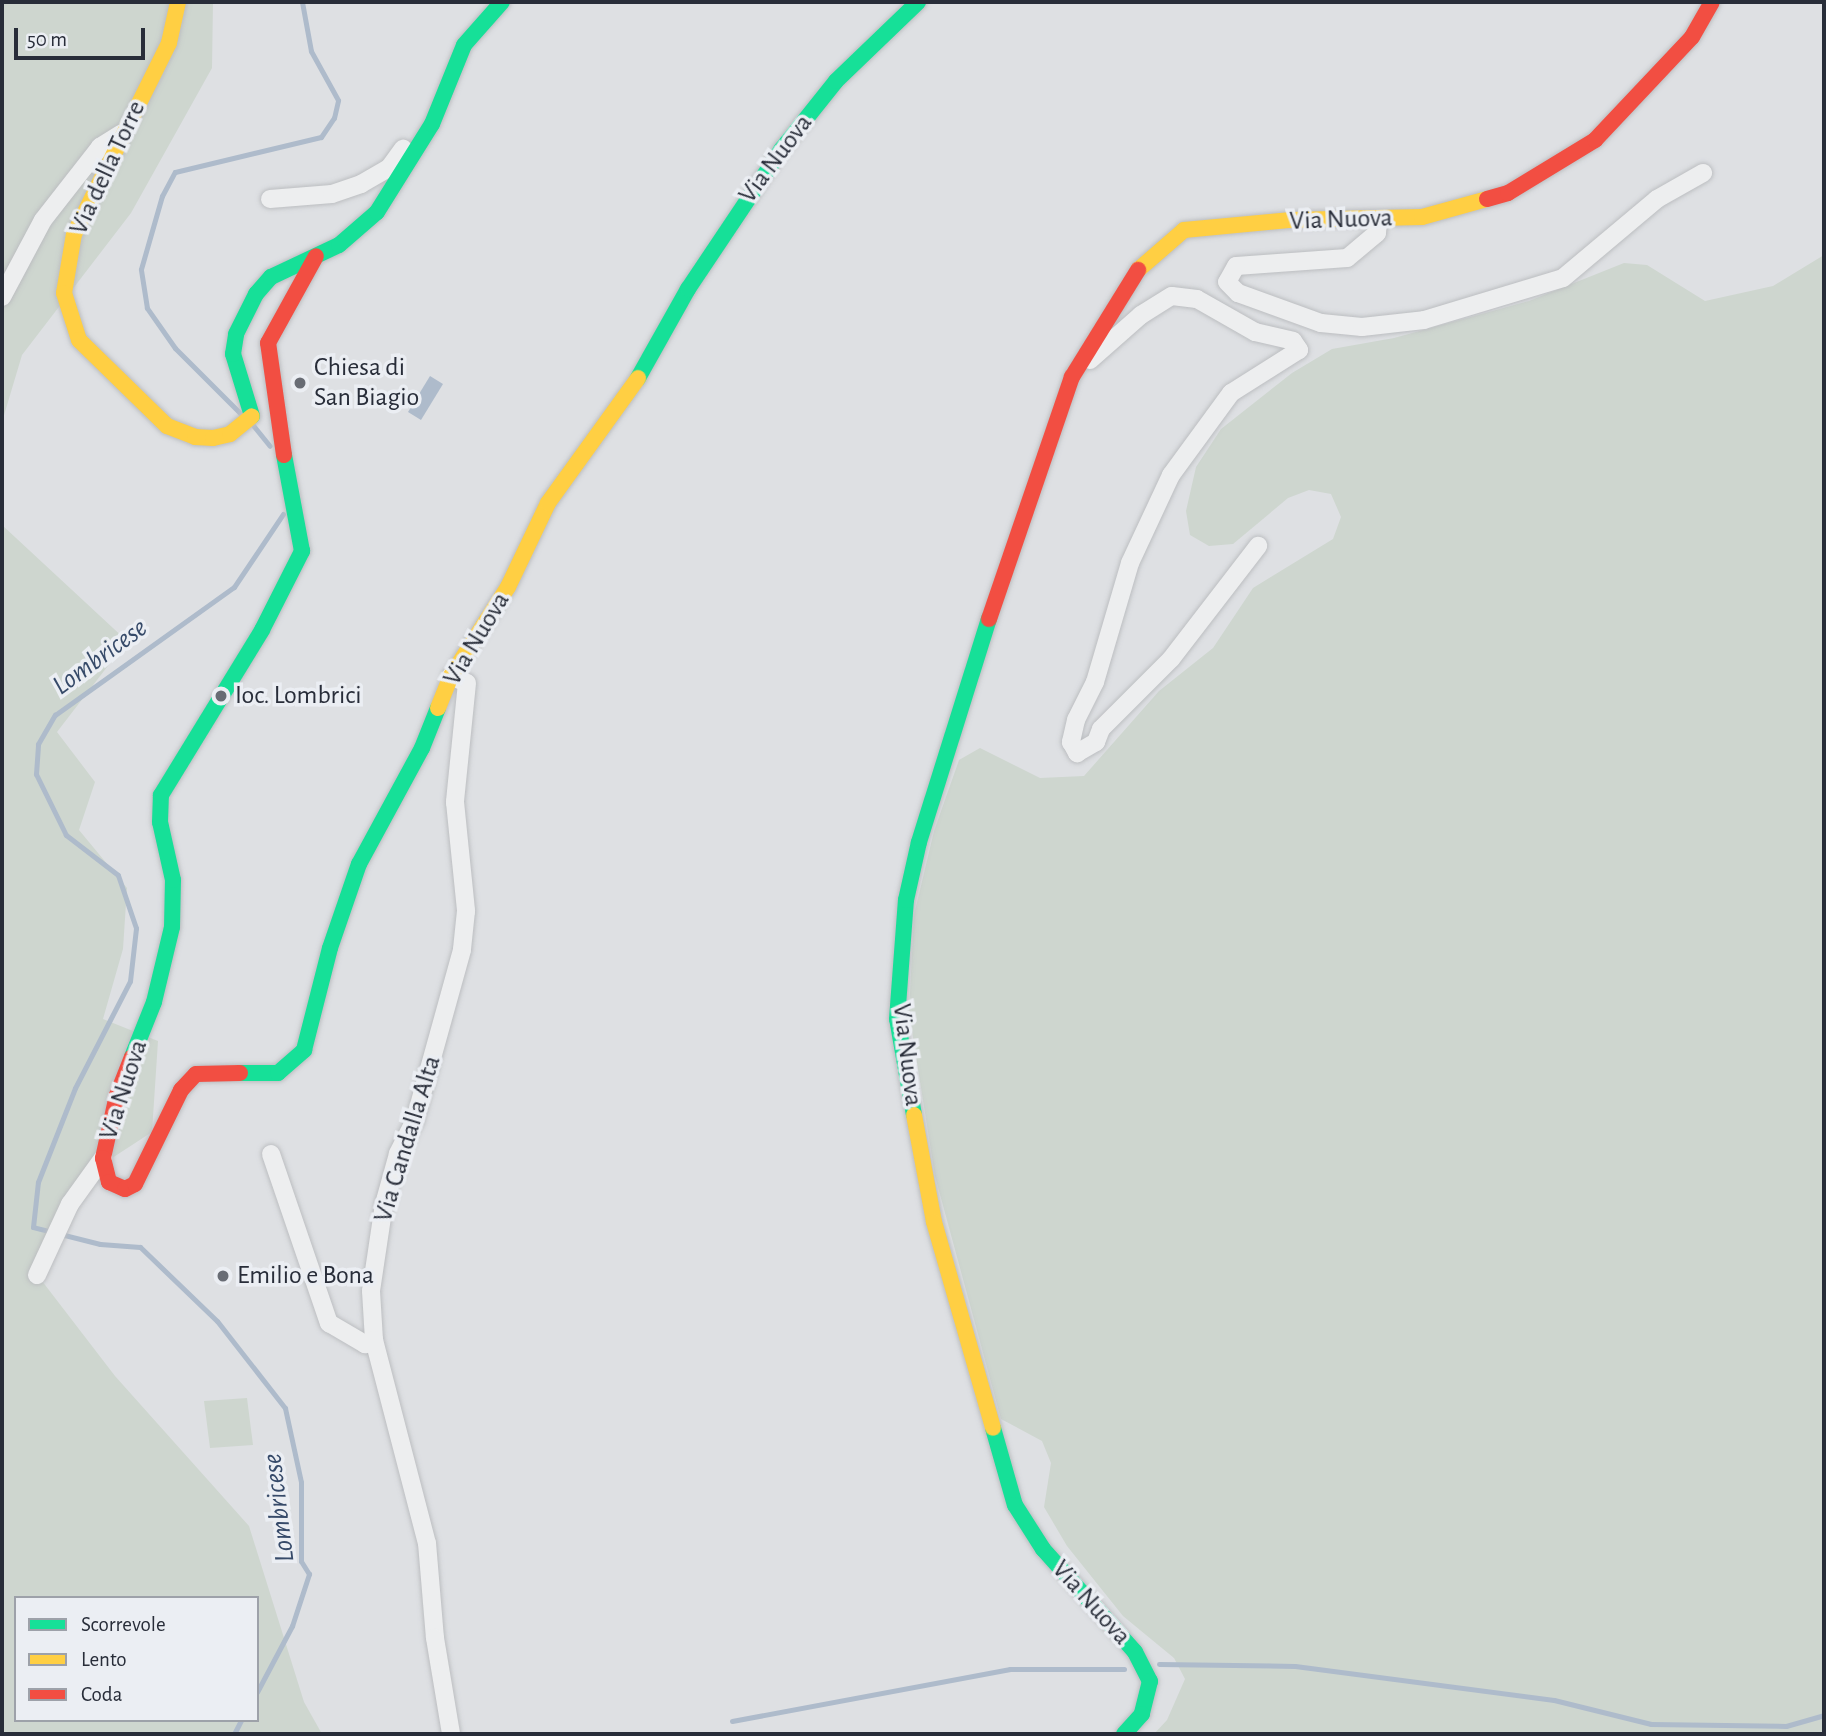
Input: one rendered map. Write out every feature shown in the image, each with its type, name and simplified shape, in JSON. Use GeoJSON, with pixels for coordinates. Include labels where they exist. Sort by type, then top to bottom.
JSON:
{"type":"FeatureCollection","features":[{"type":"Feature","properties":{"kind":"street","name":"Via della Torre"},"geometry":{"type":"LineString","coordinates":[[178,2],[169,43],[121,134],[99,190],[74,234],[64,293],[79,340],[167,426],[195,437],[230,434],[252,416],[233,354],[246,309],[271,277],[316,256]]}},
{"type":"Feature","properties":{"kind":"street"},"geometry":{"type":"LineString","coordinates":[[316,256],[338,245],[377,212],[432,124],[464,45],[502,2]]}},
{"type":"Feature","properties":{"kind":"street","name":"Via Nuova"},"geometry":{"type":"LineString","coordinates":[[316,256],[268,343],[268,366],[302,551],[262,630],[161,795],[160,822],[173,880],[172,927],[154,1002],[117,1095],[103,1158],[109,1182],[125,1189],[135,1184],[181,1090],[196,1074],[278,1073],[304,1050],[330,948],[359,864],[422,747],[451,676],[508,587],[548,503],[656,353],[688,289],[736,211],[836,81],[918,2]]}},
{"type":"Feature","properties":{"kind":"street","name":"Via Nuova"},"geometry":{"type":"LineString","coordinates":[[1124,1734],[1142,1714],[1150,1681],[1135,1652],[1043,1549],[1015,1505],[934,1222],[897,1019],[906,900],[919,842],[1011,548],[1072,377],[1131,276],[1184,230],[1289,220],[1422,217],[1507,193],[1595,140],[1692,37],[1712,2]]}},
{"type":"Feature","properties":{"kind":"street"},"geometry":{"type":"LineString","coordinates":[[270,199],[332,194],[361,184],[389,168],[411,138],[432,124]]}},
{"type":"Feature","properties":{"kind":"street"},"geometry":{"type":"LineString","coordinates":[[2,297],[43,220],[100,147],[121,134]]}},
{"type":"Feature","properties":{"kind":"street"},"geometry":{"type":"LineString","coordinates":[[1378,219],[1377,233],[1346,258],[1236,266],[1227,282],[1238,293],[1321,323],[1362,327],[1424,320],[1563,278],[1657,199],[1703,173]]}},
{"type":"Feature","properties":{"kind":"street"},"geometry":{"type":"LineString","coordinates":[[1072,377],[1120,332],[1171,296],[1197,299],[1255,332],[1293,341],[1299,350],[1231,393],[1171,475],[1130,563],[1095,681],[1076,720],[1071,741],[1077,752],[1096,742],[1101,729],[1171,659],[1258,546]]}},
{"type":"Feature","properties":{"kind":"street","name":"Via Candalla Alta"},"geometry":{"type":"LineString","coordinates":[[451,676],[467,683],[455,802],[466,911],[462,950],[415,1120],[398,1154],[384,1204],[371,1291],[374,1340],[427,1543],[435,1638],[451,1734]]}},
{"type":"Feature","properties":{"kind":"street"},"geometry":{"type":"LineString","coordinates":[[271,1154],[329,1323],[365,1344],[374,1340]]}},
{"type":"Feature","properties":{"kind":"street"},"geometry":{"type":"LineString","coordinates":[[37,1275],[70,1203],[103,1158]]}},
{"type":"Feature","properties":{"kind":"shaded area"},"geometry":{"type":"Polygon","coordinates":[[[2,2],[213,2],[212,68],[131,213],[22,355],[2,422],[2,2]]]}},
{"type":"Feature","properties":{"kind":"shaded area"},"geometry":{"type":"Polygon","coordinates":[[[1824,255],[1824,1734],[1154,1734],[1167,1720],[1185,1679],[1174,1658],[1123,1616],[1067,1546],[1044,1507],[1051,1463],[1042,1441],[1001,1419],[935,1176],[909,1012],[914,915],[934,831],[959,760],[980,748],[1040,778],[1084,776],[1159,691],[1213,648],[1253,588],[1333,539],[1341,517],[1331,494],[1309,490],[1288,498],[1233,544],[1209,546],[1190,535],[1186,511],[1196,467],[1221,429],[1292,373],[1332,349],[1394,338],[1529,301],[1624,263],[1647,265],[1705,301],[1773,286],[1824,255]]]}},
{"type":"Feature","properties":{"kind":"shaded area"},"geometry":{"type":"Polygon","coordinates":[[[2,525],[127,641],[57,732],[95,782],[79,830],[127,888],[123,949],[103,1019],[158,1041],[152,1132],[83,1177],[42,1281],[115,1376],[249,1526],[304,1702],[322,1734],[2,1734],[2,525]]]}},
{"type":"Feature","properties":{"kind":"shaded area"},"geometry":{"type":"Polygon","coordinates":[[[247,1398],[253,1445],[210,1448],[204,1401],[247,1398]]]}},
{"type":"Feature","properties":{"kind":"water"},"geometry":{"type":"Polygon","coordinates":[[[430,376],[443,384],[421,420],[408,412],[430,376]]]}},
{"type":"Feature","properties":{"kind":"waterway","name":"Lombricese"},"geometry":{"type":"LineString","coordinates":[[240,413],[175,348],[147,308],[141,269],[162,196],[175,172],[321,137],[334,118],[338,100],[311,51],[302,2]]}},
{"type":"Feature","properties":{"kind":"waterway","name":"Lombricese"},"geometry":{"type":"LineString","coordinates":[[252,424],[270,446]]}},
{"type":"Feature","properties":{"kind":"waterway","name":"Lombricese"},"geometry":{"type":"LineString","coordinates":[[259,1688],[292,1626],[309,1574],[301,1561],[301,1482],[285,1408],[217,1321],[140,1247],[100,1244],[33,1227],[38,1182],[75,1088],[130,981],[136,928],[118,875],[66,835],[36,774],[38,744],[55,715],[234,587],[283,514]]}},
{"type":"Feature","properties":{"kind":"waterway"},"geometry":{"type":"LineString","coordinates":[[1159,1664],[1295,1666],[1554,1700],[1651,1724],[1786,1726],[1824,1715]]}},
{"type":"Feature","properties":{"kind":"waterway"},"geometry":{"type":"LineString","coordinates":[[732,1721],[1010,1669],[1124,1669]]}},
{"type":"Feature","properties":{"kind":"waterway","name":"Lombricese"},"geometry":{"type":"LineString","coordinates":[[234,1734],[240,1722]]}},
{"type":"Feature","properties":{"kind":"traffic: fast"},"geometry":{"type":"LineString","coordinates":[[252,416],[233,354],[236,334],[256,294],[271,277],[339,245],[377,212],[432,124],[464,45],[502,2]]}},
{"type":"Feature","properties":{"kind":"traffic: fast"},"geometry":{"type":"LineString","coordinates":[[638,378],[688,289],[781,150],[836,81],[918,2]]}},
{"type":"Feature","properties":{"kind":"traffic: fast"},"geometry":{"type":"LineString","coordinates":[[132,1057],[154,1002],[172,927],[173,880],[160,822],[161,795],[262,630],[302,551],[284,455]]}},
{"type":"Feature","properties":{"kind":"traffic: fast"},"geometry":{"type":"LineString","coordinates":[[914,1115],[897,1019],[906,900],[919,842],[989,619]]}},
{"type":"Feature","properties":{"kind":"traffic: fast"},"geometry":{"type":"LineString","coordinates":[[240,1073],[278,1073],[304,1050],[330,948],[359,864],[422,748],[438,708]]}},
{"type":"Feature","properties":{"kind":"traffic: fast"},"geometry":{"type":"LineString","coordinates":[[993,1428],[1015,1505],[1043,1549],[1135,1652],[1150,1681],[1142,1714],[1124,1734]]}},
{"type":"Feature","properties":{"kind":"traffic: slow"},"geometry":{"type":"LineString","coordinates":[[178,2],[169,43],[74,234],[64,293],[79,340],[167,426],[195,437],[213,438],[230,434],[252,416]]}},
{"type":"Feature","properties":{"kind":"traffic: slow"},"geometry":{"type":"LineString","coordinates":[[1138,270],[1184,230],[1289,220],[1422,217],[1487,199]]}},
{"type":"Feature","properties":{"kind":"traffic: slow"},"geometry":{"type":"LineString","coordinates":[[438,708],[451,676],[508,587],[548,503],[638,378]]}},
{"type":"Feature","properties":{"kind":"traffic: slow"},"geometry":{"type":"LineString","coordinates":[[914,1115],[934,1222],[993,1428]]}},
{"type":"Feature","properties":{"kind":"traffic: jam"},"geometry":{"type":"LineString","coordinates":[[1487,199],[1508,193],[1595,140],[1692,37],[1712,2]]}},
{"type":"Feature","properties":{"kind":"traffic: jam"},"geometry":{"type":"LineString","coordinates":[[284,455],[268,343],[316,256]]}},
{"type":"Feature","properties":{"kind":"traffic: jam"},"geometry":{"type":"LineString","coordinates":[[989,619],[1072,377],[1138,270]]}},
{"type":"Feature","properties":{"kind":"traffic: jam"},"geometry":{"type":"LineString","coordinates":[[132,1057],[117,1095],[103,1158],[109,1182],[125,1189],[135,1184],[181,1090],[196,1074],[240,1073]]}},
{"type":"Feature","properties":{"kind":"place","name":"Chiesa di San Biagio"},"geometry":{"type":"Point","coordinates":[300,383]}},
{"type":"Feature","properties":{"kind":"place","name":"Ioc. Lombrici"},"geometry":{"type":"Point","coordinates":[221,696]}},
{"type":"Feature","properties":{"kind":"place","name":"Emilio e Bona"},"geometry":{"type":"Point","coordinates":[223,1276]}}]}
